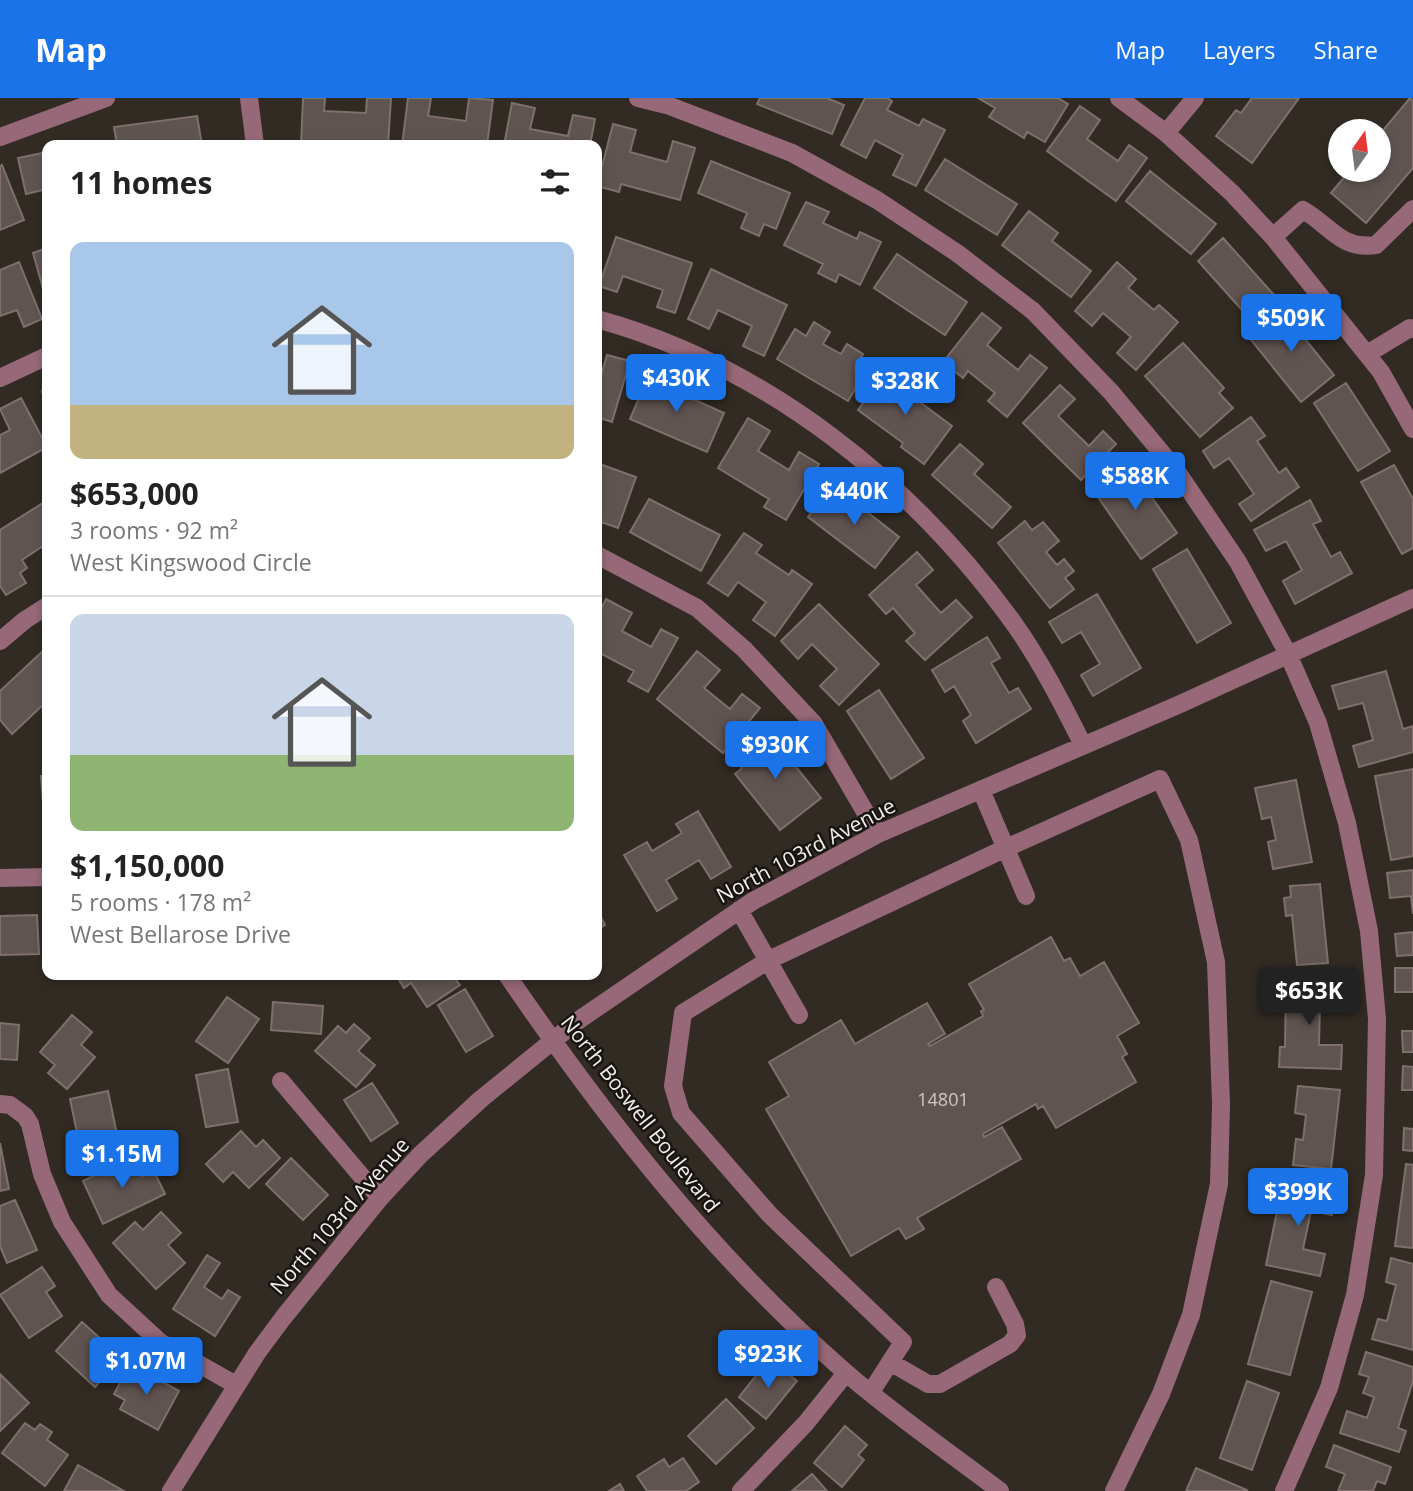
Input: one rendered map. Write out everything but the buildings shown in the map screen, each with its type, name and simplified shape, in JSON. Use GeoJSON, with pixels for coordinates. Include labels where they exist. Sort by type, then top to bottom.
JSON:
{"type":"FeatureCollection","features":[{"type":"Feature","properties":{"kind":"street"},"geometry":{"type":"LineString","coordinates":[[0,137],[106,98]]}},
{"type":"Feature","properties":{"kind":"street"},"geometry":{"type":"LineString","coordinates":[[249,98],[254,140]]}},
{"type":"Feature","properties":{"kind":"street"},"geometry":{"type":"LineString","coordinates":[[638,98],[670,106],[792,153],[877,200],[957,253],[1033,312],[1111,392],[1176,470],[1238,562],[1288,654],[1318,723],[1347,823],[1369,931],[1377,1019],[1374,1175],[1354,1295],[1329,1388],[1284,1491]]}},
{"type":"Feature","properties":{"kind":"street"},"geometry":{"type":"LineString","coordinates":[[1119,98],[1166,133],[1232,193],[1273,237],[1381,372],[1413,429]]}},
{"type":"Feature","properties":{"kind":"street"},"geometry":{"type":"LineString","coordinates":[[1166,133],[1195,98]]}},
{"type":"Feature","properties":{"kind":"street"},"geometry":{"type":"LineString","coordinates":[[1273,237],[1303,210],[1339,239],[1356,245],[1376,245],[1413,209]]}},
{"type":"Feature","properties":{"kind":"street"},"geometry":{"type":"LineString","coordinates":[[602,319],[716,364],[815,423],[905,498],[956,550],[1016,627],[1083,745]]}},
{"type":"Feature","properties":{"kind":"street"},"geometry":{"type":"LineString","coordinates":[[1367,354],[1410,328],[1413,329]]}},
{"type":"Feature","properties":{"kind":"street"},"geometry":{"type":"LineString","coordinates":[[0,378],[42,358]]}},
{"type":"Feature","properties":{"kind":"street"},"geometry":{"type":"LineString","coordinates":[[602,558],[697,608],[744,649],[814,724],[878,834]]}},
{"type":"Feature","properties":{"kind":"street","name":"North 103rd Avenue"},"geometry":{"type":"LineString","coordinates":[[171,1491],[236,1385],[283,1318],[380,1198],[420,1155],[481,1099],[553,1040],[739,910],[878,834],[1413,598]]}},
{"type":"Feature","properties":{"kind":"street"},"geometry":{"type":"LineString","coordinates":[[0,641],[42,609]]}},
{"type":"Feature","properties":{"kind":"street"},"geometry":{"type":"LineString","coordinates":[[871,1392],[903,1342],[770,1215],[681,1113],[673,1086],[683,1013],[769,960],[1160,779],[1189,841],[1216,962],[1222,1104],[1219,1184],[1191,1315],[1161,1394],[1114,1491]]}},
{"type":"Feature","properties":{"kind":"street"},"geometry":{"type":"LineString","coordinates":[[981,790],[1026,895]]}},
{"type":"Feature","properties":{"kind":"street"},"geometry":{"type":"LineString","coordinates":[[0,878],[42,877]]}},
{"type":"Feature","properties":{"kind":"street"},"geometry":{"type":"LineString","coordinates":[[739,910],[799,1016]]}},
{"type":"Feature","properties":{"kind":"street","name":"North Boswell Boulevard"},"geometry":{"type":"LineString","coordinates":[[511,980],[622,1135],[681,1207],[745,1278],[846,1373],[1000,1491]]}},
{"type":"Feature","properties":{"kind":"street"},"geometry":{"type":"LineString","coordinates":[[281,1081],[380,1198]]}},
{"type":"Feature","properties":{"kind":"street"},"geometry":{"type":"LineString","coordinates":[[0,1104],[10,1105],[25,1116],[30,1124],[43,1174],[62,1222],[109,1295],[160,1342],[236,1385]]}},
{"type":"Feature","properties":{"kind":"street"},"geometry":{"type":"LineString","coordinates":[[890,1362],[928,1384],[940,1384],[1010,1344],[1017,1335],[1015,1324],[996,1287]]}},
{"type":"Feature","properties":{"kind":"street"},"geometry":{"type":"LineString","coordinates":[[741,1491],[806,1423],[846,1373]]}}]}
